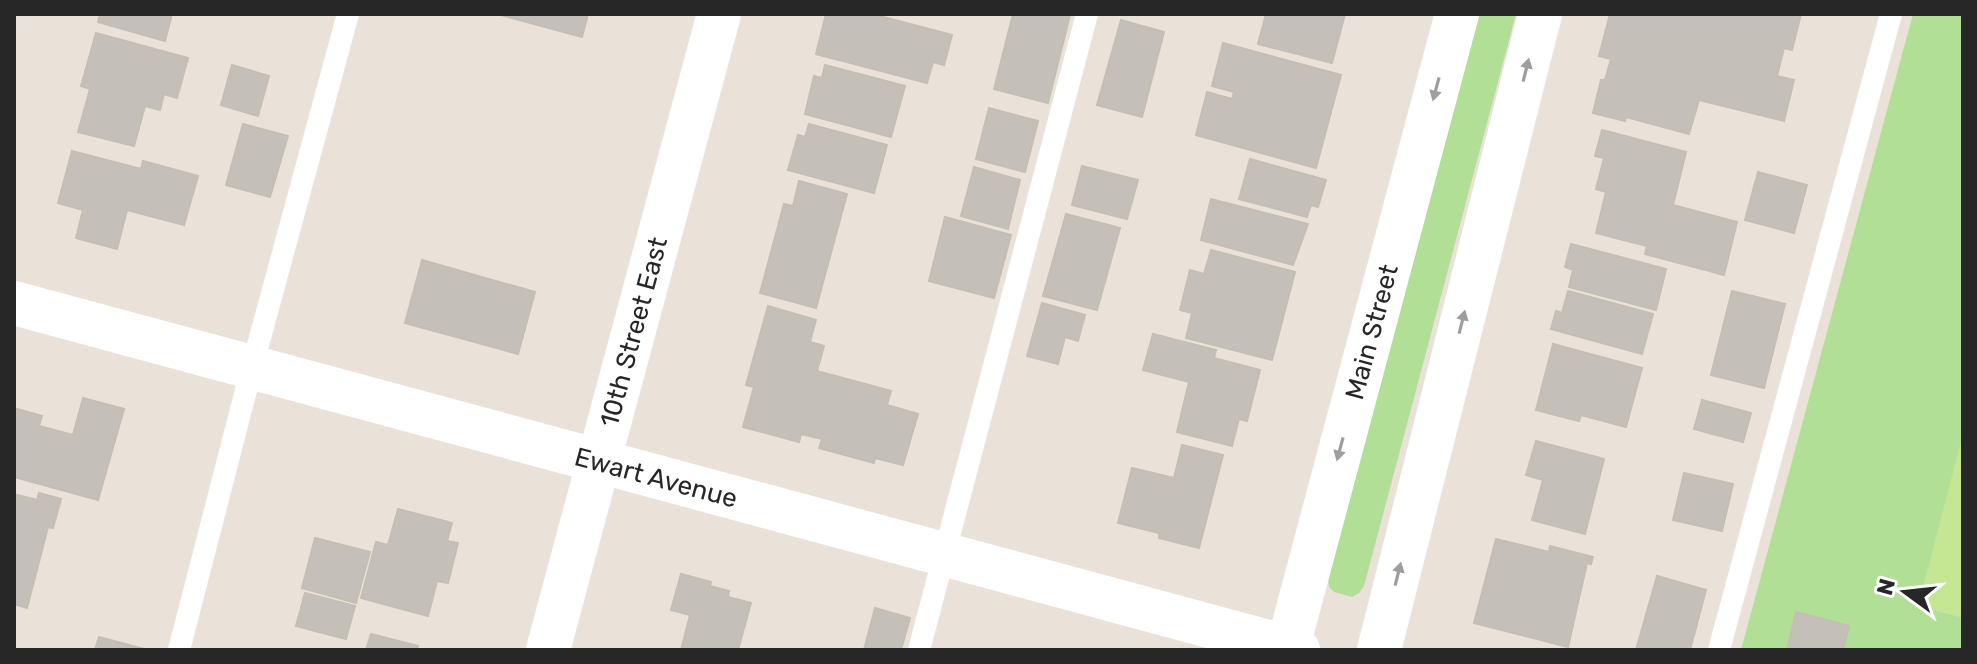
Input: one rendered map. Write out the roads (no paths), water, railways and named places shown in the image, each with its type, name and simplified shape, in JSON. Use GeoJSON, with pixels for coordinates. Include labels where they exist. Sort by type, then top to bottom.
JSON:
{"type":"FeatureCollection","features":[{"type":"Feature","properties":{"kind":"street","name":"10th Street East"},"geometry":{"type":"LineString","coordinates":[[548,650],[719,14]]}},
{"type":"Feature","properties":{"kind":"street","name":"Main Street"},"geometry":{"type":"LineString","coordinates":[[1291,649],[1457,14]]}},
{"type":"Feature","properties":{"kind":"street"},"geometry":{"type":"LineString","coordinates":[[1379,650],[1540,14]]}},
{"type":"Feature","properties":{"kind":"street","name":"Ewart Avenue"},"geometry":{"type":"LineString","coordinates":[[14,303],[1291,649]]}},
{"type":"Feature","properties":{"kind":"lane"},"geometry":{"type":"LineString","coordinates":[[179,650],[348,14]]}},
{"type":"Feature","properties":{"kind":"lane"},"geometry":{"type":"LineString","coordinates":[[919,650],[1087,14]]}},
{"type":"Feature","properties":{"kind":"lane"},"geometry":{"type":"LineString","coordinates":[[1719,650],[1891,14]]}}]}
